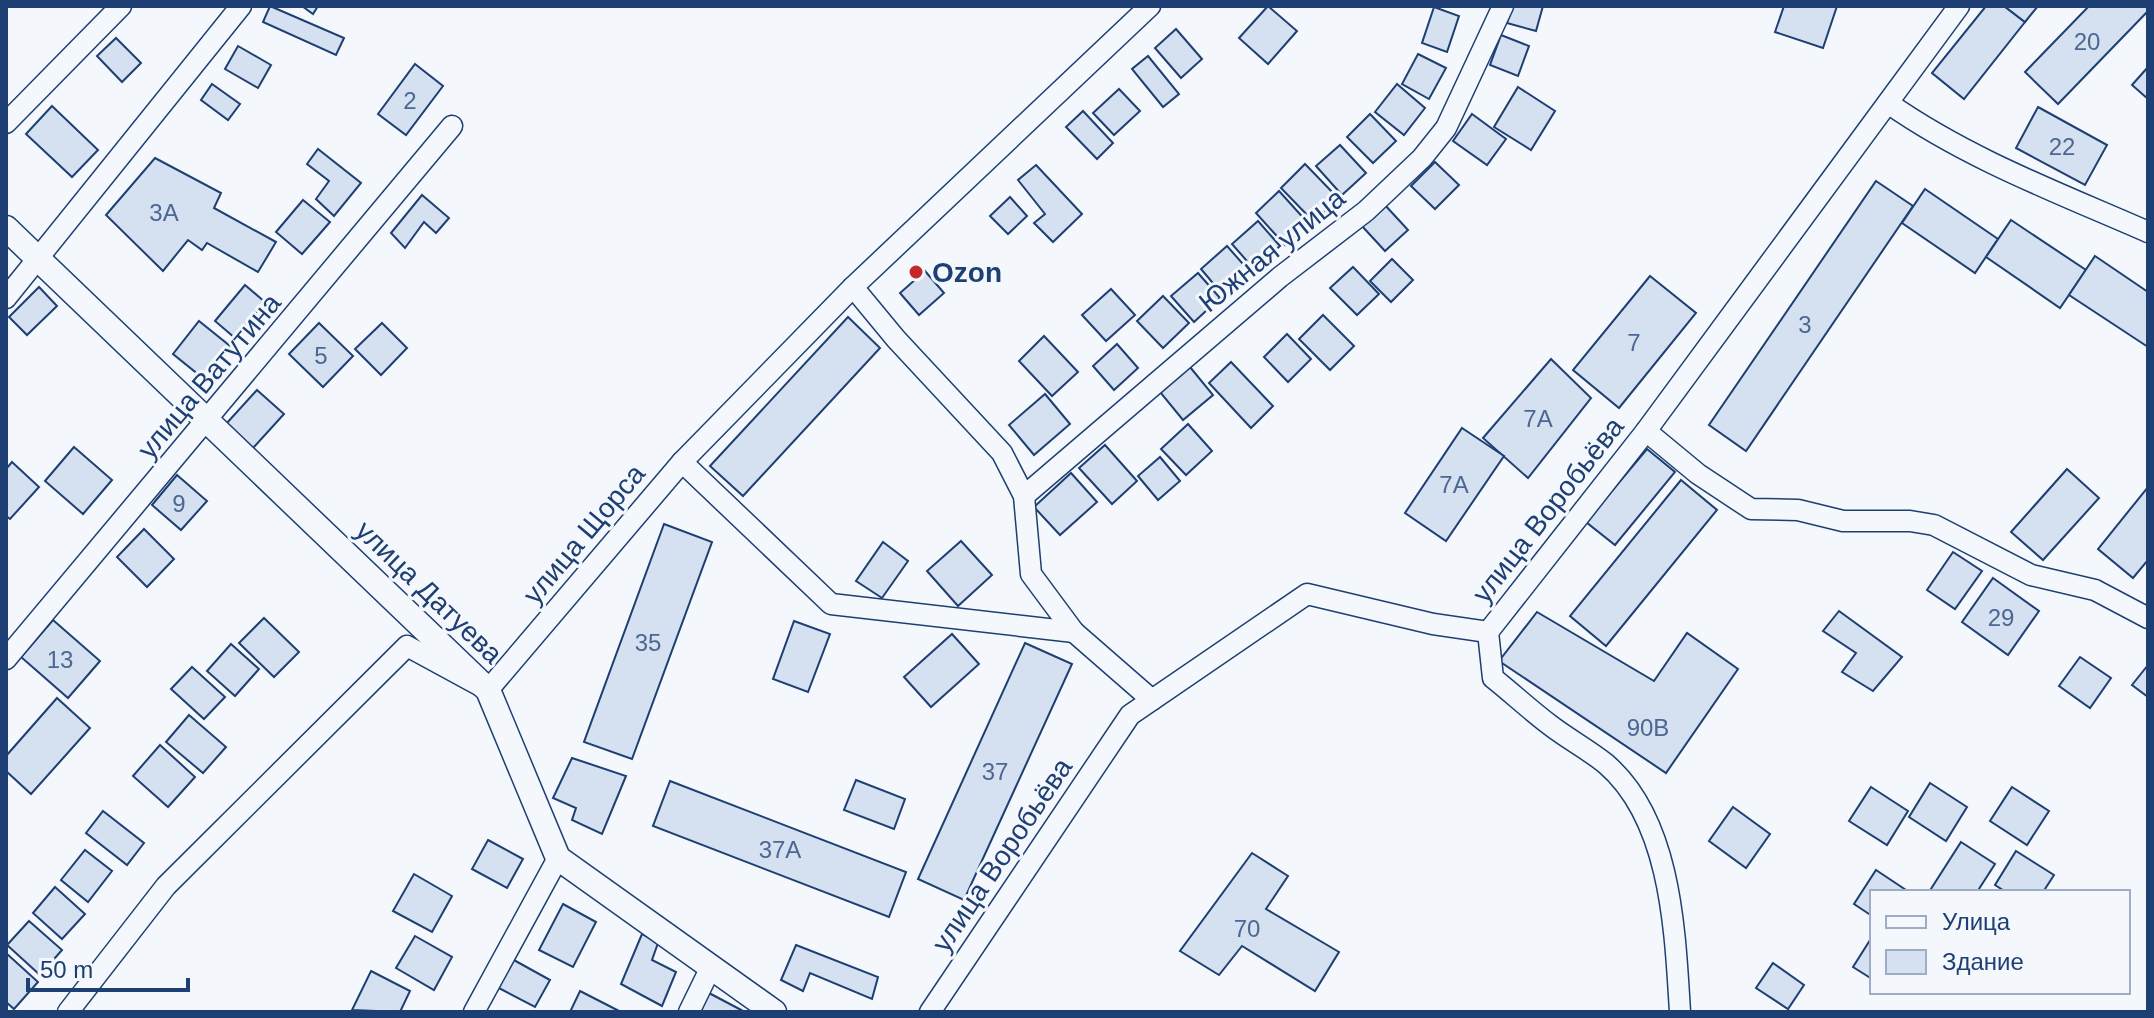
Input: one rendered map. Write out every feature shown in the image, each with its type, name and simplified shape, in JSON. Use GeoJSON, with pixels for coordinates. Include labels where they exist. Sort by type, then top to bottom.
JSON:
{"type":"FeatureCollection","features":[{"type":"Feature","properties":{"kind":"street"},"geometry":{"type":"LineString","coordinates":[[6,123],[121,6]]}},
{"type":"Feature","properties":{"kind":"street"},"geometry":{"type":"LineString","coordinates":[[6,298],[241,6]]}},
{"type":"Feature","properties":{"kind":"street","name":"улица Щорса"},"geometry":{"type":"LineString","coordinates":[[488,690],[682,462],[853,287],[1150,6]]}},
{"type":"Feature","properties":{"kind":"street","name":"Южная улица"},"geometry":{"type":"LineString","coordinates":[[1024,496],[1280,277],[1366,211],[1422,158],[1446,128],[1503,6]]}},
{"type":"Feature","properties":{"kind":"street","name":"улица Воробьёва"},"geometry":{"type":"LineString","coordinates":[[930,1012],[1130,715],[1307,594],[1433,624],[1488,632],[1646,431],[1959,6]]}},
{"type":"Feature","properties":{"kind":"street"},"geometry":{"type":"LineString","coordinates":[[1888,103],[1937,137],[2076,203],[2148,232]]}},
{"type":"Feature","properties":{"kind":"street","name":"улица Ватутина"},"geometry":{"type":"LineString","coordinates":[[6,659],[452,126]]}},
{"type":"Feature","properties":{"kind":"street","name":"улица Датуева"},"geometry":{"type":"LineString","coordinates":[[6,228],[488,690],[558,858]]}},
{"type":"Feature","properties":{"kind":"street"},"geometry":{"type":"LineString","coordinates":[[853,287],[896,339],[1002,453],[1024,496],[1031,574],[1074,632],[1152,700]]}},
{"type":"Feature","properties":{"kind":"street"},"geometry":{"type":"LineString","coordinates":[[1646,431],[1698,474],[1751,509],[1798,510],[1843,521],[1910,521],[1934,525],[2031,575],[2095,590],[2148,618]]}},
{"type":"Feature","properties":{"kind":"street"},"geometry":{"type":"LineString","coordinates":[[682,462],[831,604],[1074,632]]}},
{"type":"Feature","properties":{"kind":"street"},"geometry":{"type":"LineString","coordinates":[[1488,632],[1493,678],[1607,766],[1645,822],[1668,882],[1674,910],[1680,1012]]}},
{"type":"Feature","properties":{"kind":"street"},"geometry":{"type":"LineString","coordinates":[[68,1012],[166,886],[407,646],[488,690]]}},
{"type":"Feature","properties":{"kind":"street"},"geometry":{"type":"LineString","coordinates":[[474,1012],[558,858],[774,1012]]}},
{"type":"Feature","properties":{"kind":"street"},"geometry":{"type":"LineString","coordinates":[[689,1012],[710,969]]}},
{"type":"Feature","properties":{"kind":"building"},"geometry":{"type":"Polygon","coordinates":[[[270,6],[344,38],[336,55],[263,22],[270,6]]]}},
{"type":"Feature","properties":{"kind":"building"},"geometry":{"type":"Polygon","coordinates":[[[302,6],[318,6],[313,14],[302,6]]]}},
{"type":"Feature","properties":{"kind":"building"},"geometry":{"type":"Polygon","coordinates":[[[1268,6],[1297,31],[1268,64],[1239,38],[1268,6]]]}},
{"type":"Feature","properties":{"kind":"building"},"geometry":{"type":"Polygon","coordinates":[[[1512,6],[1543,6],[1536,31],[1507,23],[1512,6]]]}},
{"type":"Feature","properties":{"kind":"building"},"geometry":{"type":"Polygon","coordinates":[[[1784,6],[1837,6],[1823,48],[1775,32],[1784,6]]]}},
{"type":"Feature","properties":{"kind":"building"},"geometry":{"type":"Polygon","coordinates":[[[1986,6],[2004,6],[2025,22],[1964,99],[1932,73],[1986,6]]]}},
{"type":"Feature","properties":{"kind":"building"},"geometry":{"type":"Polygon","coordinates":[[[2004,6],[2038,6],[2025,22],[2004,6]]]}},
{"type":"Feature","properties":{"kind":"building"},"geometry":{"type":"Polygon","coordinates":[[[2089,6],[2148,6],[2148,11],[2058,104],[2025,72],[2089,6]]]}},
{"type":"Feature","properties":{"kind":"building"},"geometry":{"type":"Polygon","coordinates":[[[1434,7],[1459,16],[1447,52],[1422,43],[1434,7]]]}},
{"type":"Feature","properties":{"kind":"building"},"geometry":{"type":"Polygon","coordinates":[[[1176,29],[1202,59],[1181,78],[1155,48],[1176,29]]]}},
{"type":"Feature","properties":{"kind":"building"},"geometry":{"type":"Polygon","coordinates":[[[1501,35],[1529,46],[1518,76],[1490,65],[1501,35]]]}},
{"type":"Feature","properties":{"kind":"building"},"geometry":{"type":"Polygon","coordinates":[[[116,38],[141,63],[122,82],[97,56],[116,38]]]}},
{"type":"Feature","properties":{"kind":"building"},"geometry":{"type":"Polygon","coordinates":[[[238,46],[271,65],[258,88],[225,69],[238,46]]]}},
{"type":"Feature","properties":{"kind":"building"},"geometry":{"type":"Polygon","coordinates":[[[1418,54],[1446,68],[1429,99],[1402,84],[1418,54]]]}},
{"type":"Feature","properties":{"kind":"building"},"geometry":{"type":"Polygon","coordinates":[[[1148,56],[1179,94],[1163,107],[1132,69],[1148,56]]]}},
{"type":"Feature","properties":{"kind":"building"},"geometry":{"type":"Polygon","coordinates":[[[415,64],[443,86],[406,135],[378,114],[415,64]]]}},
{"type":"Feature","properties":{"kind":"building"},"geometry":{"type":"Polygon","coordinates":[[[2148,67],[2148,99],[2132,85],[2148,67]]]}},
{"type":"Feature","properties":{"kind":"building"},"geometry":{"type":"Polygon","coordinates":[[[212,84],[240,104],[228,120],[201,100],[212,84]]]}},
{"type":"Feature","properties":{"kind":"building"},"geometry":{"type":"Polygon","coordinates":[[[1397,84],[1425,108],[1404,135],[1375,112],[1397,84]]]}},
{"type":"Feature","properties":{"kind":"building"},"geometry":{"type":"Polygon","coordinates":[[[1518,87],[1555,111],[1531,150],[1494,127],[1518,87]]]}},
{"type":"Feature","properties":{"kind":"building"},"geometry":{"type":"Polygon","coordinates":[[[1119,89],[1140,111],[1114,135],[1093,113],[1119,89]]]}},
{"type":"Feature","properties":{"kind":"building"},"geometry":{"type":"Polygon","coordinates":[[[52,106],[98,150],[72,177],[26,134],[52,106]]]}},
{"type":"Feature","properties":{"kind":"building"},"geometry":{"type":"Polygon","coordinates":[[[2038,107],[2107,145],[2085,185],[2016,148],[2038,107]]]}},
{"type":"Feature","properties":{"kind":"building"},"geometry":{"type":"Polygon","coordinates":[[[1083,111],[1113,143],[1097,159],[1066,127],[1083,111]]]}},
{"type":"Feature","properties":{"kind":"building"},"geometry":{"type":"Polygon","coordinates":[[[1370,114],[1396,141],[1373,163],[1347,137],[1370,114]]]}},
{"type":"Feature","properties":{"kind":"building"},"geometry":{"type":"Polygon","coordinates":[[[1472,114],[1506,139],[1487,165],[1453,141],[1472,114]]]}},
{"type":"Feature","properties":{"kind":"building"},"geometry":{"type":"Polygon","coordinates":[[[1340,145],[1366,173],[1342,195],[1316,166],[1340,145]]]}},
{"type":"Feature","properties":{"kind":"building"},"geometry":{"type":"Polygon","coordinates":[[[318,149],[361,183],[334,216],[316,199],[329,181],[307,164],[318,149]]]}},
{"type":"Feature","properties":{"kind":"building"},"geometry":{"type":"Polygon","coordinates":[[[155,158],[221,193],[214,208],[276,242],[258,272],[207,243],[202,250],[188,240],[163,271],[106,215],[155,158]]]}},
{"type":"Feature","properties":{"kind":"building"},"geometry":{"type":"Polygon","coordinates":[[[1435,162],[1459,185],[1435,209],[1411,186],[1435,162]]]}},
{"type":"Feature","properties":{"kind":"building"},"geometry":{"type":"Polygon","coordinates":[[[1305,164],[1338,198],[1314,222],[1281,188],[1305,164]]]}},
{"type":"Feature","properties":{"kind":"building"},"geometry":{"type":"Polygon","coordinates":[[[1036,165],[1082,214],[1053,242],[1034,223],[1045,214],[1018,180],[1036,165]]]}},
{"type":"Feature","properties":{"kind":"building"},"geometry":{"type":"Polygon","coordinates":[[[1876,181],[1913,206],[1746,451],[1709,425],[1876,181]]]}},
{"type":"Feature","properties":{"kind":"building"},"geometry":{"type":"Polygon","coordinates":[[[1925,189],[1998,239],[1975,273],[1902,223],[1925,189]]]}},
{"type":"Feature","properties":{"kind":"building"},"geometry":{"type":"Polygon","coordinates":[[[1279,191],[1308,223],[1285,245],[1256,213],[1279,191]]]}},
{"type":"Feature","properties":{"kind":"building"},"geometry":{"type":"Polygon","coordinates":[[[422,195],[449,218],[436,233],[424,222],[405,248],[391,233],[422,195]]]}},
{"type":"Feature","properties":{"kind":"building"},"geometry":{"type":"Polygon","coordinates":[[[1010,197],[1027,216],[1008,234],[990,216],[1010,197]]]}},
{"type":"Feature","properties":{"kind":"building"},"geometry":{"type":"Polygon","coordinates":[[[303,200],[330,222],[302,254],[276,232],[303,200]]]}},
{"type":"Feature","properties":{"kind":"building"},"geometry":{"type":"Polygon","coordinates":[[[1384,204],[1408,230],[1385,251],[1361,225],[1384,204]]]}},
{"type":"Feature","properties":{"kind":"building"},"geometry":{"type":"Polygon","coordinates":[[[2011,220],[2086,270],[2060,308],[1986,257],[2011,220]]]}},
{"type":"Feature","properties":{"kind":"building"},"geometry":{"type":"Polygon","coordinates":[[[1258,221],[1280,246],[1254,269],[1232,244],[1258,221]]]}},
{"type":"Feature","properties":{"kind":"building"},"geometry":{"type":"Polygon","coordinates":[[[1227,246],[1250,272],[1223,295],[1201,269],[1227,246]]]}},
{"type":"Feature","properties":{"kind":"building"},"geometry":{"type":"Polygon","coordinates":[[[2095,256],[2148,292],[2148,347],[2069,295],[2095,256]]]}},
{"type":"Feature","properties":{"kind":"building"},"geometry":{"type":"Polygon","coordinates":[[[1392,259],[1413,280],[1391,302],[1370,281],[1392,259]]]}},
{"type":"Feature","properties":{"kind":"building"},"geometry":{"type":"Polygon","coordinates":[[[1353,267],[1379,294],[1357,315],[1330,288],[1353,267]]]}},
{"type":"Feature","properties":{"kind":"building"},"geometry":{"type":"Polygon","coordinates":[[[925,271],[944,293],[919,315],[900,293],[925,271]]]}},
{"type":"Feature","properties":{"kind":"building"},"geometry":{"type":"Polygon","coordinates":[[[1198,273],[1220,298],[1194,322],[1171,296],[1198,273]]]}},
{"type":"Feature","properties":{"kind":"building"},"geometry":{"type":"Polygon","coordinates":[[[1650,276],[1696,313],[1619,408],[1573,370],[1650,276]]]}},
{"type":"Feature","properties":{"kind":"building"},"geometry":{"type":"Polygon","coordinates":[[[245,285],[265,302],[235,338],[215,321],[245,285]]]}},
{"type":"Feature","properties":{"kind":"building"},"geometry":{"type":"Polygon","coordinates":[[[39,287],[57,306],[27,335],[9,317],[39,287]]]}},
{"type":"Feature","properties":{"kind":"building"},"geometry":{"type":"Polygon","coordinates":[[[1111,289],[1135,315],[1106,341],[1082,315],[1111,289]]]}},
{"type":"Feature","properties":{"kind":"building"},"geometry":{"type":"Polygon","coordinates":[[[1163,296],[1189,323],[1163,348],[1137,321],[1163,296]]]}},
{"type":"Feature","properties":{"kind":"building"},"geometry":{"type":"Polygon","coordinates":[[[1323,315],[1354,346],[1330,370],[1299,339],[1323,315]]]}},
{"type":"Feature","properties":{"kind":"building"},"geometry":{"type":"Polygon","coordinates":[[[848,317],[880,348],[743,496],[710,466],[848,317]]]}},
{"type":"Feature","properties":{"kind":"building"},"geometry":{"type":"Polygon","coordinates":[[[199,321],[230,346],[204,379],[173,354],[199,321]]]}},
{"type":"Feature","properties":{"kind":"building"},"geometry":{"type":"Polygon","coordinates":[[[319,323],[353,356],[323,387],[289,354],[319,323]]]}},
{"type":"Feature","properties":{"kind":"building"},"geometry":{"type":"Polygon","coordinates":[[[382,323],[407,348],[381,375],[355,349],[382,323]]]}},
{"type":"Feature","properties":{"kind":"building"},"geometry":{"type":"Polygon","coordinates":[[[1287,334],[1311,359],[1288,382],[1264,357],[1287,334]]]}},
{"type":"Feature","properties":{"kind":"building"},"geometry":{"type":"Polygon","coordinates":[[[1044,336],[1078,372],[1052,396],[1019,361],[1044,336]]]}},
{"type":"Feature","properties":{"kind":"building"},"geometry":{"type":"Polygon","coordinates":[[[1117,344],[1138,368],[1114,390],[1093,366],[1117,344]]]}},
{"type":"Feature","properties":{"kind":"building"},"geometry":{"type":"Polygon","coordinates":[[[1551,359],[1591,398],[1528,478],[1483,438],[1551,359]]]}},
{"type":"Feature","properties":{"kind":"building"},"geometry":{"type":"Polygon","coordinates":[[[1231,362],[1273,406],[1251,428],[1209,383],[1231,362]]]}},
{"type":"Feature","properties":{"kind":"building"},"geometry":{"type":"Polygon","coordinates":[[[1190,367],[1213,395],[1183,420],[1160,392],[1190,367]]]}},
{"type":"Feature","properties":{"kind":"building"},"geometry":{"type":"Polygon","coordinates":[[[257,390],[284,414],[253,448],[226,424],[257,390]]]}},
{"type":"Feature","properties":{"kind":"building"},"geometry":{"type":"Polygon","coordinates":[[[1045,394],[1070,424],[1034,455],[1009,425],[1045,394]]]}},
{"type":"Feature","properties":{"kind":"building"},"geometry":{"type":"Polygon","coordinates":[[[1188,424],[1212,451],[1186,475],[1161,449],[1188,424]]]}},
{"type":"Feature","properties":{"kind":"building"},"geometry":{"type":"Polygon","coordinates":[[[1462,428],[1504,456],[1446,541],[1405,513],[1462,428]]]}},
{"type":"Feature","properties":{"kind":"building"},"geometry":{"type":"Polygon","coordinates":[[[1105,445],[1137,481],[1112,504],[1079,468],[1105,445]]]}},
{"type":"Feature","properties":{"kind":"building"},"geometry":{"type":"Polygon","coordinates":[[[74,447],[112,480],[83,514],[45,481],[74,447]]]}},
{"type":"Feature","properties":{"kind":"building"},"geometry":{"type":"Polygon","coordinates":[[[1647,449],[1675,472],[1615,545],[1586,522],[1647,449]]]}},
{"type":"Feature","properties":{"kind":"building"},"geometry":{"type":"Polygon","coordinates":[[[1160,457],[1180,481],[1158,500],[1138,476],[1160,457]]]}},
{"type":"Feature","properties":{"kind":"building"},"geometry":{"type":"Polygon","coordinates":[[[12,462],[39,487],[10,519],[6,516],[6,469],[12,462]]]}},
{"type":"Feature","properties":{"kind":"building"},"geometry":{"type":"Polygon","coordinates":[[[2067,469],[2099,498],[2043,560],[2011,532],[2067,469]]]}},
{"type":"Feature","properties":{"kind":"building"},"geometry":{"type":"Polygon","coordinates":[[[1071,473],[1097,502],[1060,535],[1034,507],[1071,473]]]}},
{"type":"Feature","properties":{"kind":"building"},"geometry":{"type":"Polygon","coordinates":[[[177,475],[207,501],[181,530],[152,505],[177,475]]]}},
{"type":"Feature","properties":{"kind":"building"},"geometry":{"type":"Polygon","coordinates":[[[1681,480],[1717,510],[1606,646],[1570,616],[1681,480]]]}},
{"type":"Feature","properties":{"kind":"building"},"geometry":{"type":"Polygon","coordinates":[[[2148,487],[2148,560],[2133,578],[2098,549],[2148,487]]]}},
{"type":"Feature","properties":{"kind":"building"},"geometry":{"type":"Polygon","coordinates":[[[664,524],[712,542],[632,759],[584,742],[664,524]]]}},
{"type":"Feature","properties":{"kind":"building"},"geometry":{"type":"Polygon","coordinates":[[[144,529],[174,559],[147,587],[117,557],[144,529]]]}},
{"type":"Feature","properties":{"kind":"building"},"geometry":{"type":"Polygon","coordinates":[[[961,541],[992,575],[958,606],[927,571],[961,541]]]}},
{"type":"Feature","properties":{"kind":"building"},"geometry":{"type":"Polygon","coordinates":[[[883,542],[908,561],[882,598],[856,581],[883,542]]]}},
{"type":"Feature","properties":{"kind":"building"},"geometry":{"type":"Polygon","coordinates":[[[1953,552],[1982,571],[1955,609],[1927,590],[1953,552]]]}},
{"type":"Feature","properties":{"kind":"building"},"geometry":{"type":"Polygon","coordinates":[[[1993,578],[2039,611],[2008,655],[1962,622],[1993,578]]]}},
{"type":"Feature","properties":{"kind":"building"},"geometry":{"type":"Polygon","coordinates":[[[1839,611],[1902,657],[1873,691],[1842,672],[1856,653],[1823,631],[1839,611]]]}},
{"type":"Feature","properties":{"kind":"building"},"geometry":{"type":"Polygon","coordinates":[[[1537,612],[1654,681],[1687,633],[1738,669],[1666,773],[1499,661],[1537,612]]]}},
{"type":"Feature","properties":{"kind":"building"},"geometry":{"type":"Polygon","coordinates":[[[264,618],[299,652],[274,677],[239,643],[264,618]]]}},
{"type":"Feature","properties":{"kind":"building"},"geometry":{"type":"Polygon","coordinates":[[[53,620],[100,661],[68,698],[21,657],[53,620]]]}},
{"type":"Feature","properties":{"kind":"building"},"geometry":{"type":"Polygon","coordinates":[[[794,621],[830,634],[808,692],[773,679],[794,621]]]}},
{"type":"Feature","properties":{"kind":"building"},"geometry":{"type":"Polygon","coordinates":[[[952,634],[979,664],[931,707],[904,677],[952,634]]]}},
{"type":"Feature","properties":{"kind":"building"},"geometry":{"type":"Polygon","coordinates":[[[1025,643],[1072,664],[964,900],[918,879],[1025,643]]]}},
{"type":"Feature","properties":{"kind":"building"},"geometry":{"type":"Polygon","coordinates":[[[231,644],[259,669],[235,696],[207,671],[231,644]]]}},
{"type":"Feature","properties":{"kind":"building"},"geometry":{"type":"Polygon","coordinates":[[[2080,657],[2111,678],[2090,708],[2059,686],[2080,657]]]}},
{"type":"Feature","properties":{"kind":"building"},"geometry":{"type":"Polygon","coordinates":[[[2148,665],[2148,697],[2132,685],[2148,665]]]}},
{"type":"Feature","properties":{"kind":"building"},"geometry":{"type":"Polygon","coordinates":[[[192,667],[225,697],[204,719],[171,689],[192,667]]]}},
{"type":"Feature","properties":{"kind":"building"},"geometry":{"type":"Polygon","coordinates":[[[57,698],[90,728],[31,794],[6,771],[6,756],[57,698]]]}},
{"type":"Feature","properties":{"kind":"building"},"geometry":{"type":"Polygon","coordinates":[[[189,715],[226,747],[203,773],[166,742],[189,715]]]}},
{"type":"Feature","properties":{"kind":"building"},"geometry":{"type":"Polygon","coordinates":[[[160,745],[195,777],[168,807],[133,776],[160,745]]]}},
{"type":"Feature","properties":{"kind":"building"},"geometry":{"type":"Polygon","coordinates":[[[572,758],[626,776],[602,834],[572,820],[576,808],[553,798],[572,758]]]}},
{"type":"Feature","properties":{"kind":"building"},"geometry":{"type":"Polygon","coordinates":[[[856,780],[905,799],[894,829],[844,810],[856,780]]]}},
{"type":"Feature","properties":{"kind":"building"},"geometry":{"type":"Polygon","coordinates":[[[670,781],[906,872],[889,917],[653,826],[670,781]]]}},
{"type":"Feature","properties":{"kind":"building"},"geometry":{"type":"Polygon","coordinates":[[[1930,783],[1967,807],[1946,841],[1909,817],[1930,783]]]}},
{"type":"Feature","properties":{"kind":"building"},"geometry":{"type":"Polygon","coordinates":[[[1871,787],[1908,811],[1887,845],[1849,821],[1871,787]]]}},
{"type":"Feature","properties":{"kind":"building"},"geometry":{"type":"Polygon","coordinates":[[[2012,787],[2049,811],[2027,845],[1990,821],[2012,787]]]}},
{"type":"Feature","properties":{"kind":"building"},"geometry":{"type":"Polygon","coordinates":[[[1733,807],[1770,834],[1746,868],[1709,841],[1733,807]]]}},
{"type":"Feature","properties":{"kind":"building"},"geometry":{"type":"Polygon","coordinates":[[[103,811],[144,843],[127,865],[86,833],[103,811]]]}},
{"type":"Feature","properties":{"kind":"building"},"geometry":{"type":"Polygon","coordinates":[[[488,840],[523,859],[507,888],[472,869],[488,840]]]}},
{"type":"Feature","properties":{"kind":"building"},"geometry":{"type":"Polygon","coordinates":[[[1961,842],[1995,864],[1978,890],[1930,890],[1961,842]]]}},
{"type":"Feature","properties":{"kind":"building"},"geometry":{"type":"Polygon","coordinates":[[[85,850],[112,871],[88,902],[61,880],[85,850]]]}},
{"type":"Feature","properties":{"kind":"building"},"geometry":{"type":"Polygon","coordinates":[[[2016,851],[2054,875],[2044,890],[2003,890],[1995,885],[2016,851]]]}},
{"type":"Feature","properties":{"kind":"building"},"geometry":{"type":"Polygon","coordinates":[[[1252,853],[1288,876],[1266,909],[1339,952],[1315,991],[1242,946],[1219,975],[1180,951],[1252,853]]]}},
{"type":"Feature","properties":{"kind":"building"},"geometry":{"type":"Polygon","coordinates":[[[1876,870],[1906,890],[1870,890],[1870,915],[1854,904],[1876,870]]]}},
{"type":"Feature","properties":{"kind":"building"},"geometry":{"type":"Polygon","coordinates":[[[414,874],[452,896],[432,932],[393,911],[414,874]]]}},
{"type":"Feature","properties":{"kind":"building"},"geometry":{"type":"Polygon","coordinates":[[[55,887],[85,914],[62,939],[33,913],[55,887]]]}},
{"type":"Feature","properties":{"kind":"building"},"geometry":{"type":"Polygon","coordinates":[[[563,904],[596,922],[573,967],[539,950],[563,904]]]}},
{"type":"Feature","properties":{"kind":"building"},"geometry":{"type":"Polygon","coordinates":[[[29,921],[62,950],[40,975],[7,945],[29,921]]]}},
{"type":"Feature","properties":{"kind":"building"},"geometry":{"type":"Polygon","coordinates":[[[642,934],[658,943],[652,960],[676,972],[662,1006],[621,984],[642,934]]]}},
{"type":"Feature","properties":{"kind":"building"},"geometry":{"type":"Polygon","coordinates":[[[415,936],[452,957],[434,990],[396,968],[415,936]]]}},
{"type":"Feature","properties":{"kind":"building"},"geometry":{"type":"Polygon","coordinates":[[[1870,940],[1870,978],[1853,967],[1870,940]]]}},
{"type":"Feature","properties":{"kind":"building"},"geometry":{"type":"Polygon","coordinates":[[[796,945],[878,977],[872,999],[810,973],[803,991],[781,980],[796,945]]]}},
{"type":"Feature","properties":{"kind":"building"},"geometry":{"type":"Polygon","coordinates":[[[6,953],[38,982],[14,1009],[6,1002],[6,953]]]}},
{"type":"Feature","properties":{"kind":"building"},"geometry":{"type":"Polygon","coordinates":[[[512,959],[550,980],[535,1007],[497,987],[512,959]]]}},
{"type":"Feature","properties":{"kind":"building"},"geometry":{"type":"Polygon","coordinates":[[[1773,963],[1804,985],[1788,1009],[1756,988],[1773,963]]]}},
{"type":"Feature","properties":{"kind":"building"},"geometry":{"type":"Polygon","coordinates":[[[371,971],[410,991],[400,1012],[352,1010],[371,971]]]}},
{"type":"Feature","properties":{"kind":"building"},"geometry":{"type":"Polygon","coordinates":[[[580,991],[621,1012],[570,1012],[580,991]]]}},
{"type":"Feature","properties":{"kind":"building"},"geometry":{"type":"Polygon","coordinates":[[[709,993],[745,1012],[699,1012],[709,993]]]}},
{"type":"Feature","properties":{"kind":"place","name":"Ozon"},"geometry":{"type":"Point","coordinates":[916,272]}}]}
